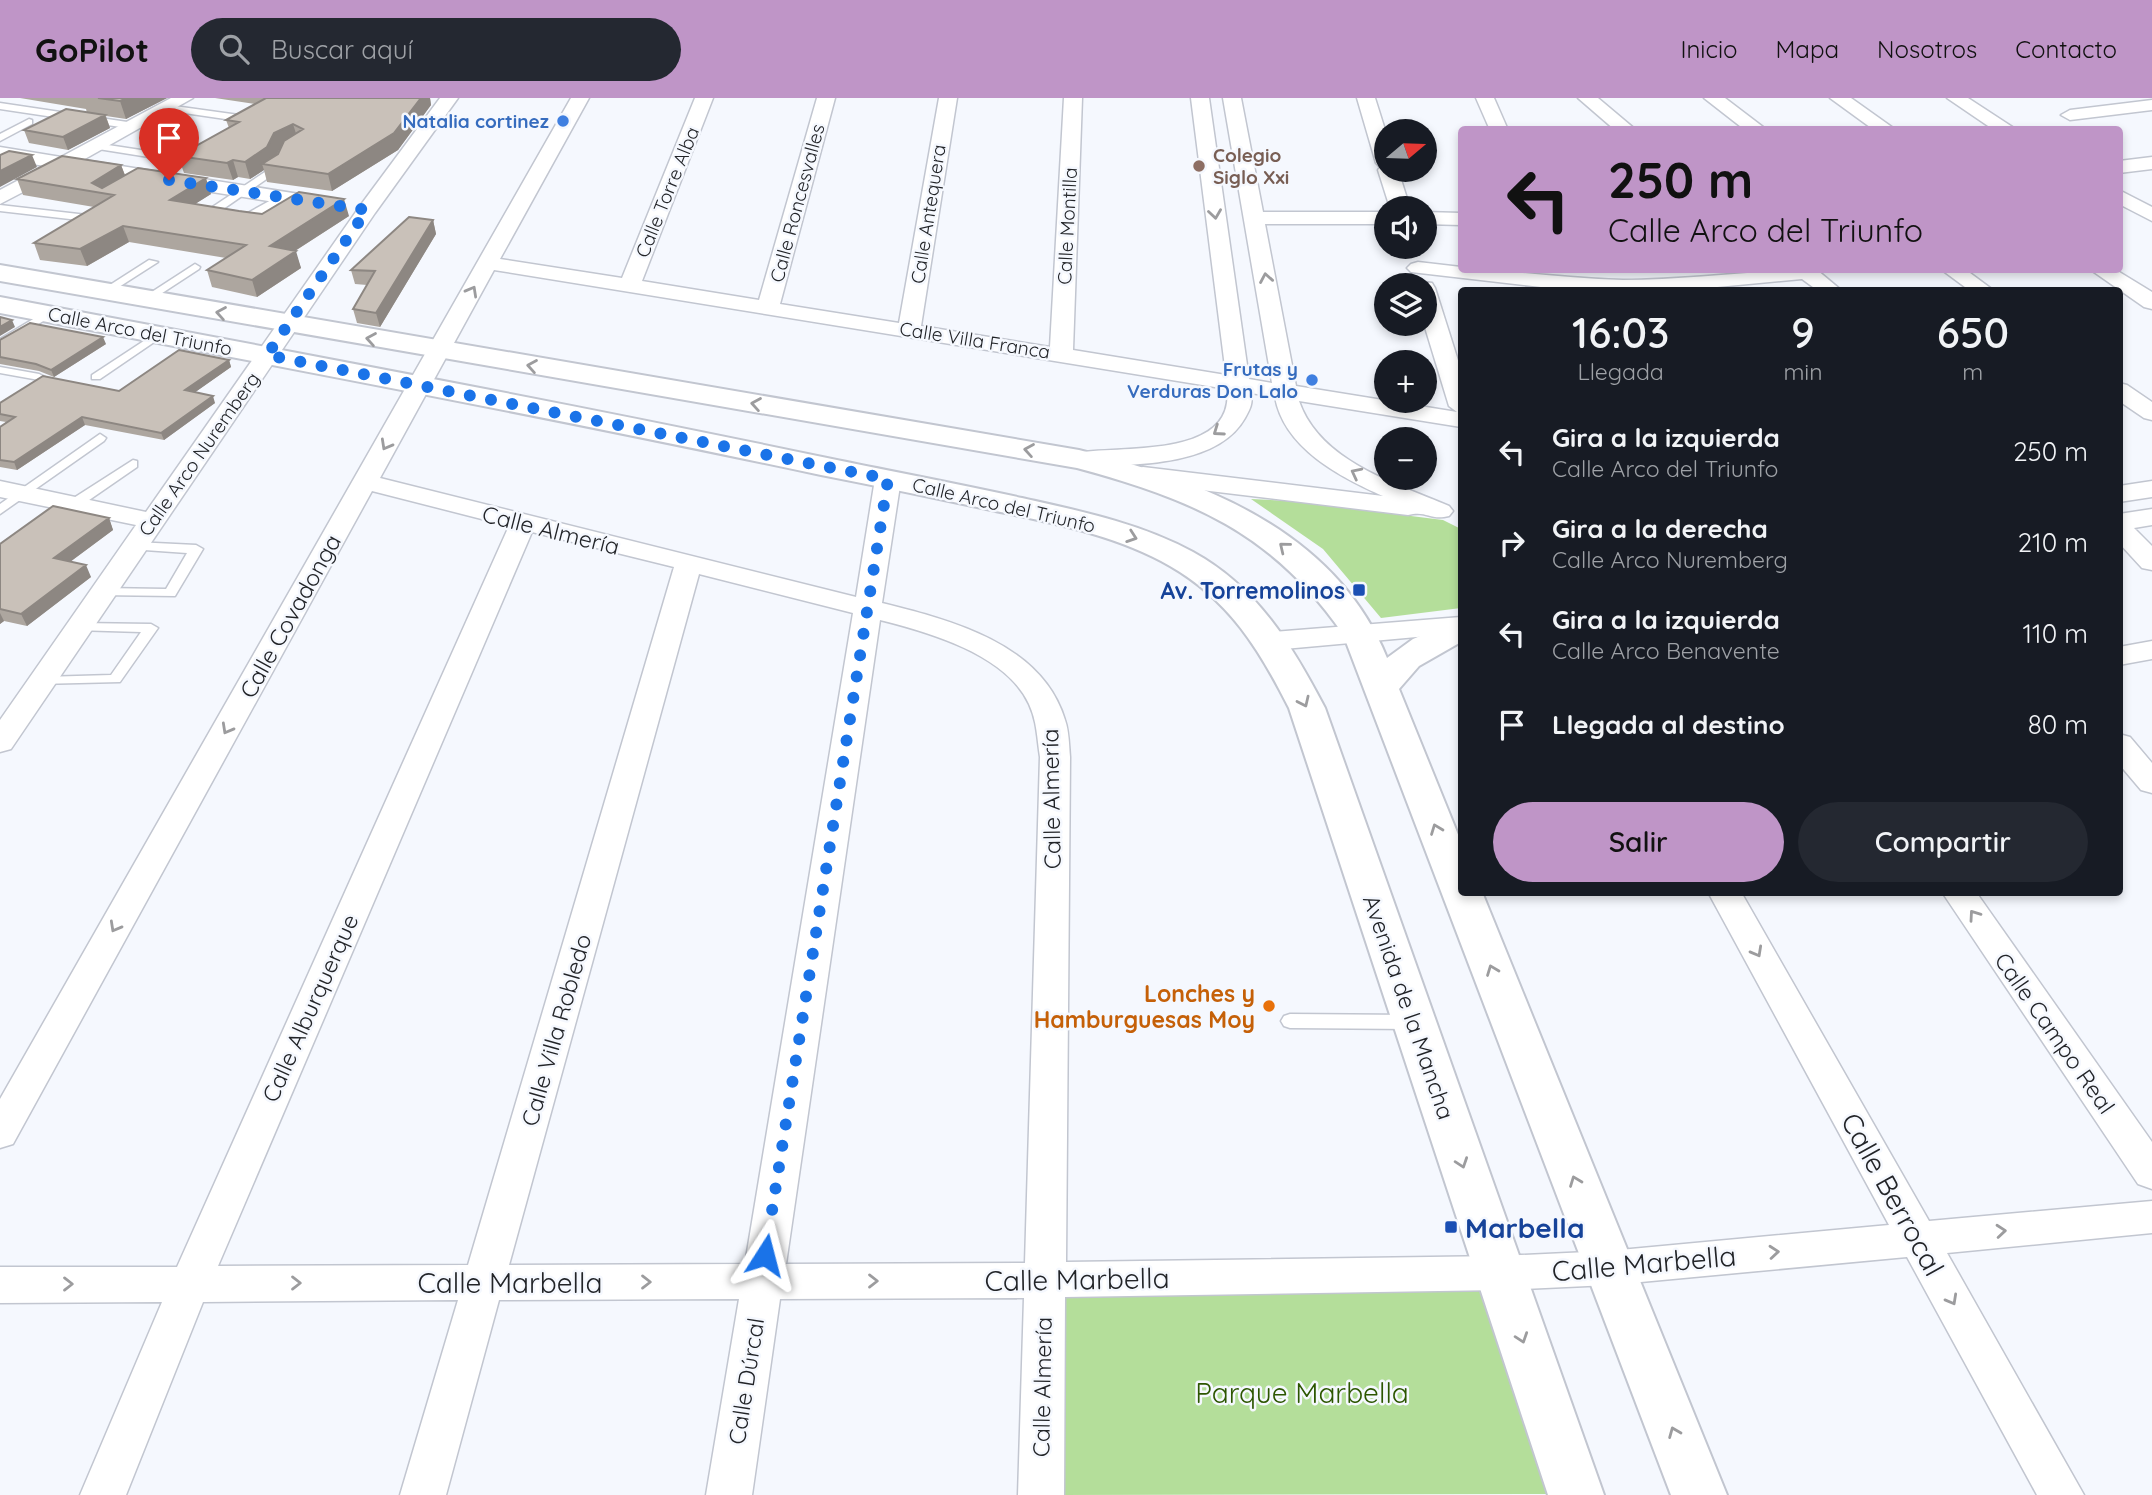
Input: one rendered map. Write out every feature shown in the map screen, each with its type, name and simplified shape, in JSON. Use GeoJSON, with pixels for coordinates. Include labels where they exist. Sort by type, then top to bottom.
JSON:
{"type":"FeatureCollection","features":[{"type":"Feature","properties":{"kind":"street"},"geometry":{"type":"LineString","coordinates":[[0,198],[184,98]]}},
{"type":"Feature","properties":{"kind":"street","name":"Calle Covadonga"},"geometry":{"type":"LineString","coordinates":[[0,1133],[580,98]]}},
{"type":"Feature","properties":{"kind":"street","name":"Calle Torre Alba"},"geometry":{"type":"LineString","coordinates":[[630,285],[704,98]]}},
{"type":"Feature","properties":{"kind":"street","name":"Calle Roncesvalles"},"geometry":{"type":"LineString","coordinates":[[768,307],[826,98]]}},
{"type":"Feature","properties":{"kind":"street","name":"Calle Antequera"},"geometry":{"type":"LineString","coordinates":[[909,330],[948,98]]}},
{"type":"Feature","properties":{"kind":"street","name":"Calle Montilla"},"geometry":{"type":"LineString","coordinates":[[1061,354],[1073,98]]}},
{"type":"Feature","properties":{"kind":"street"},"geometry":{"type":"LineString","coordinates":[[1079,459],[1154,455],[1192,446],[1225,430],[1241,403],[1200,98]]}},
{"type":"Feature","properties":{"kind":"street"},"geometry":{"type":"LineString","coordinates":[[1232,98],[1286,391],[1294,418],[1307,439],[1327,457],[1354,473],[1451,512]]}},
{"type":"Feature","properties":{"kind":"street"},"geometry":{"type":"LineString","coordinates":[[1366,98],[1374,124]]}},
{"type":"Feature","properties":{"kind":"street"},"geometry":{"type":"LineString","coordinates":[[1486,98],[1497,126]]}},
{"type":"Feature","properties":{"kind":"street"},"geometry":{"type":"LineString","coordinates":[[1587,98],[1622,126]]}},
{"type":"Feature","properties":{"kind":"street"},"geometry":{"type":"LineString","coordinates":[[1713,98],[1752,126]]}},
{"type":"Feature","properties":{"kind":"street"},"geometry":{"type":"LineString","coordinates":[[1839,98],[1881,126]]}},
{"type":"Feature","properties":{"kind":"street"},"geometry":{"type":"LineString","coordinates":[[1955,98],[2001,126]]}},
{"type":"Feature","properties":{"kind":"street","name":"Calle Arco Nuremberg"},"geometry":{"type":"LineString","coordinates":[[0,742],[444,99]]}},
{"type":"Feature","properties":{"kind":"street"},"geometry":{"type":"LineString","coordinates":[[2073,106],[2100,111],[2152,105]]}},
{"type":"Feature","properties":{"kind":"street"},"geometry":{"type":"LineString","coordinates":[[0,153],[367,210]]}},
{"type":"Feature","properties":{"kind":"street"},"geometry":{"type":"LineString","coordinates":[[2123,167],[2152,163]]}},
{"type":"Feature","properties":{"kind":"street"},"geometry":{"type":"LineString","coordinates":[[2123,198],[2152,215]]}},
{"type":"Feature","properties":{"kind":"street"},"geometry":{"type":"LineString","coordinates":[[1255,218],[1374,218]]}},
{"type":"Feature","properties":{"kind":"street"},"geometry":{"type":"LineString","coordinates":[[1437,218],[1458,219]]}},
{"type":"Feature","properties":{"kind":"street","name":"Calle Villa Franca"},"geometry":{"type":"LineString","coordinates":[[488,263],[1458,419]]}},
{"type":"Feature","properties":{"kind":"street"},"geometry":{"type":"LineString","coordinates":[[1458,386],[1451,339],[1420,272],[1619,286],[1689,284],[1787,273]]}},
{"type":"Feature","properties":{"kind":"street","name":"Calle Arco del Triunfo"},"geometry":{"type":"LineString","coordinates":[[0,273],[1079,459],[1143,475]]}},
{"type":"Feature","properties":{"kind":"street"},"geometry":{"type":"LineString","coordinates":[[1808,273],[1826,287]]}},
{"type":"Feature","properties":{"kind":"street"},"geometry":{"type":"LineString","coordinates":[[1958,273],[1978,287]]}},
{"type":"Feature","properties":{"kind":"street"},"geometry":{"type":"LineString","coordinates":[[2107,273],[2152,302]]}},
{"type":"Feature","properties":{"kind":"street"},"geometry":{"type":"LineString","coordinates":[[2122,282],[2152,279]]}},
{"type":"Feature","properties":{"kind":"street","name":"Calle Arco del Triunfo"},"geometry":{"type":"LineString","coordinates":[[0,305],[267,355],[888,479],[1102,527],[1146,541],[1180,558]]}},
{"type":"Feature","properties":{"kind":"street"},"geometry":{"type":"LineString","coordinates":[[2123,393],[2152,414]]}},
{"type":"Feature","properties":{"kind":"street"},"geometry":{"type":"LineString","coordinates":[[766,454],[802,412]]}},
{"type":"Feature","properties":{"kind":"street"},"geometry":{"type":"LineString","coordinates":[[1143,475],[1451,512]]}},
{"type":"Feature","properties":{"kind":"street"},"geometry":{"type":"LineString","coordinates":[[1143,475],[1200,497],[1243,519],[1310,568],[1339,600],[1360,634],[1458,884]]}},
{"type":"Feature","properties":{"kind":"street","name":"Calle Dúrcal"},"geometry":{"type":"LineString","coordinates":[[729,1495],[888,479]]}},
{"type":"Feature","properties":{"kind":"street","name":"Calle Almería"},"geometry":{"type":"LineString","coordinates":[[365,482],[931,624],[974,640],[1006,660],[1032,687],[1049,718],[1055,757],[1041,1495]]}},
{"type":"Feature","properties":{"kind":"street"},"geometry":{"type":"LineString","coordinates":[[2123,493],[2152,489]]}},
{"type":"Feature","properties":{"kind":"street"},"geometry":{"type":"LineString","coordinates":[[12,491],[153,521]]}},
{"type":"Feature","properties":{"kind":"street"},"geometry":{"type":"LineString","coordinates":[[2123,524],[2152,517]]}},
{"type":"Feature","properties":{"kind":"street","name":"Calle Alburquerque"},"geometry":{"type":"LineString","coordinates":[[103,1495],[190,1284],[523,523]]}},
{"type":"Feature","properties":{"kind":"street"},"geometry":{"type":"LineString","coordinates":[[2123,529],[2152,562]]}},
{"type":"Feature","properties":{"kind":"street","name":"Avenida de la Mancha"},"geometry":{"type":"LineString","coordinates":[[1180,558],[1214,579],[1243,605],[1273,641],[1307,708],[1576,1495]]}},
{"type":"Feature","properties":{"kind":"street","name":"Calle Villa Robledo"},"geometry":{"type":"LineString","coordinates":[[423,1495],[688,564]]}},
{"type":"Feature","properties":{"kind":"street"},"geometry":{"type":"LineString","coordinates":[[1273,641],[1458,627]]}},
{"type":"Feature","properties":{"kind":"street"},"geometry":{"type":"LineString","coordinates":[[1381,689],[1396,666],[1419,649],[1458,629]]}},
{"type":"Feature","properties":{"kind":"street"},"geometry":{"type":"LineString","coordinates":[[2123,655],[2152,650]]}},
{"type":"Feature","properties":{"kind":"street"},"geometry":{"type":"LineString","coordinates":[[2123,749],[2152,783]]}},
{"type":"Feature","properties":{"kind":"street"},"geometry":{"type":"LineString","coordinates":[[1463,896],[1699,1495]]}},
{"type":"Feature","properties":{"kind":"street","name":"Calle Berrocal"},"geometry":{"type":"LineString","coordinates":[[1726,896],[2061,1495]]}},
{"type":"Feature","properties":{"kind":"street","name":"Calle Campo Real"},"geometry":{"type":"LineString","coordinates":[[1961,896],[2152,1173]]}},
{"type":"Feature","properties":{"kind":"street","name":"Calle Marbella"},"geometry":{"type":"LineString","coordinates":[[0,1285],[1043,1280],[1500,1273],[1609,1268],[2152,1217]]}},
{"type":"Feature","properties":{"kind":"lane"},"geometry":{"type":"LineString","coordinates":[[0,106],[134,126]]}},
{"type":"Feature","properties":{"kind":"lane"},"geometry":{"type":"LineString","coordinates":[[167,108],[239,118]]}},
{"type":"Feature","properties":{"kind":"lane"},"geometry":{"type":"LineString","coordinates":[[0,138],[29,122]]}},
{"type":"Feature","properties":{"kind":"lane"},"geometry":{"type":"LineString","coordinates":[[95,146],[180,159]]}},
{"type":"Feature","properties":{"kind":"lane"},"geometry":{"type":"LineString","coordinates":[[282,197],[248,217],[212,212],[278,167],[283,155]]}},
{"type":"Feature","properties":{"kind":"lane"},"geometry":{"type":"LineString","coordinates":[[125,188],[145,176]]}},
{"type":"Feature","properties":{"kind":"lane"},"geometry":{"type":"LineString","coordinates":[[0,208],[96,219]]}},
{"type":"Feature","properties":{"kind":"lane"},"geometry":{"type":"LineString","coordinates":[[104,292],[153,262]]}},
{"type":"Feature","properties":{"kind":"lane"},"geometry":{"type":"LineString","coordinates":[[146,299],[195,267]]}},
{"type":"Feature","properties":{"kind":"lane"},"geometry":{"type":"LineString","coordinates":[[0,344],[50,314]]}},
{"type":"Feature","properties":{"kind":"lane"},"geometry":{"type":"LineString","coordinates":[[96,377],[159,334]]}},
{"type":"Feature","properties":{"kind":"lane"},"geometry":{"type":"LineString","coordinates":[[0,370],[40,377]]}},
{"type":"Feature","properties":{"kind":"lane"},"geometry":{"type":"LineString","coordinates":[[0,510],[12,491],[100,438]]}},
{"type":"Feature","properties":{"kind":"lane"},"geometry":{"type":"LineString","coordinates":[[74,504],[133,464]]}},
{"type":"Feature","properties":{"kind":"lane"},"geometry":{"type":"LineString","coordinates":[[103,592],[170,593],[196,549],[135,546]]}},
{"type":"Feature","properties":{"kind":"lane"},"geometry":{"type":"LineString","coordinates":[[43,681],[115,679],[151,628],[80,627]]}},
{"type":"Feature","properties":{"kind":"lane"},"geometry":{"type":"LineString","coordinates":[[1290,1021],[1414,1022]]}},
{"type":"Feature","properties":{"kind":"green space"},"geometry":{"type":"Polygon","coordinates":[[[1251,499],[1291,501],[1443,520],[1458,528],[1458,608],[1381,618],[1323,549],[1251,499]]]}},
{"type":"Feature","properties":{"kind":"green space","name":"Parque Marbella"},"geometry":{"type":"Polygon","coordinates":[[[1490,1287],[1560,1494],[1058,1495],[1054,1292],[1490,1287]]]}},
{"type":"Feature","properties":{"kind":"building"},"geometry":{"type":"Polygon","coordinates":[[[98,98],[127,98],[120,101],[98,98]]]}},
{"type":"Feature","properties":{"kind":"building"},"geometry":{"type":"Polygon","coordinates":[[[266,98],[421,98],[394,133],[328,174],[262,164],[278,154],[284,141],[303,129],[293,124],[274,133],[267,147],[245,162],[233,160],[227,163],[178,156],[239,122],[226,120],[266,98]]]}},
{"type":"Feature","properties":{"kind":"building"},"geometry":{"type":"Polygon","coordinates":[[[66,109],[105,115],[63,137],[24,130],[66,109]]]}},
{"type":"Feature","properties":{"kind":"building"},"geometry":{"type":"Polygon","coordinates":[[[9,151],[32,155],[0,171],[0,155],[9,151]]]}},
{"type":"Feature","properties":{"kind":"building"},"geometry":{"type":"Polygon","coordinates":[[[62,156],[121,165],[92,183],[102,188],[138,168],[206,178],[170,200],[239,211],[262,214],[299,192],[344,199],[270,246],[296,251],[252,280],[207,270],[246,245],[123,226],[80,249],[34,243],[114,195],[17,179],[62,156]]]}},
{"type":"Feature","properties":{"kind":"building"},"geometry":{"type":"Polygon","coordinates":[[[409,217],[433,220],[376,313],[353,309],[375,271],[351,270],[409,217]]]}},
{"type":"Feature","properties":{"kind":"building"},"geometry":{"type":"Polygon","coordinates":[[[0,317],[12,320],[0,327],[0,317]]]}},
{"type":"Feature","properties":{"kind":"building"},"geometry":{"type":"Polygon","coordinates":[[[30,323],[103,337],[51,370],[36,364],[0,357],[0,340],[30,323]]]}},
{"type":"Feature","properties":{"kind":"building"},"geometry":{"type":"Polygon","coordinates":[[[179,350],[229,360],[185,390],[213,396],[161,433],[82,417],[14,462],[0,460],[0,427],[15,417],[0,414],[0,403],[43,376],[119,391],[179,350]]]}},
{"type":"Feature","properties":{"kind":"building"},"geometry":{"type":"Polygon","coordinates":[[[53,506],[109,518],[54,558],[86,565],[21,614],[0,609],[0,544],[53,506]]]}},
{"type":"Feature","properties":{"kind":"place","name":"Natalia cortinez"},"geometry":{"type":"Point","coordinates":[563,121]}},
{"type":"Feature","properties":{"kind":"place","name":"Colegio Siglo Xxi"},"geometry":{"type":"Point","coordinates":[1199,166]}},
{"type":"Feature","properties":{"kind":"place","name":"Frutas y Verduras Don Lalo"},"geometry":{"type":"Point","coordinates":[1312,380]}},
{"type":"Feature","properties":{"kind":"place","name":"Av. Torremolinos"},"geometry":{"type":"Point","coordinates":[1359,590]}},
{"type":"Feature","properties":{"kind":"place","name":"Lonches y Hamburguesas Moy"},"geometry":{"type":"Point","coordinates":[1269,1006]}},
{"type":"Feature","properties":{"kind":"place","name":"Marbella"},"geometry":{"type":"Point","coordinates":[1451,1227]}},
{"type":"Feature","properties":{"kind":"route"},"geometry":{"type":"LineString","coordinates":[[169,180],[367,210],[267,355],[888,479],[765,1255]]}}]}
